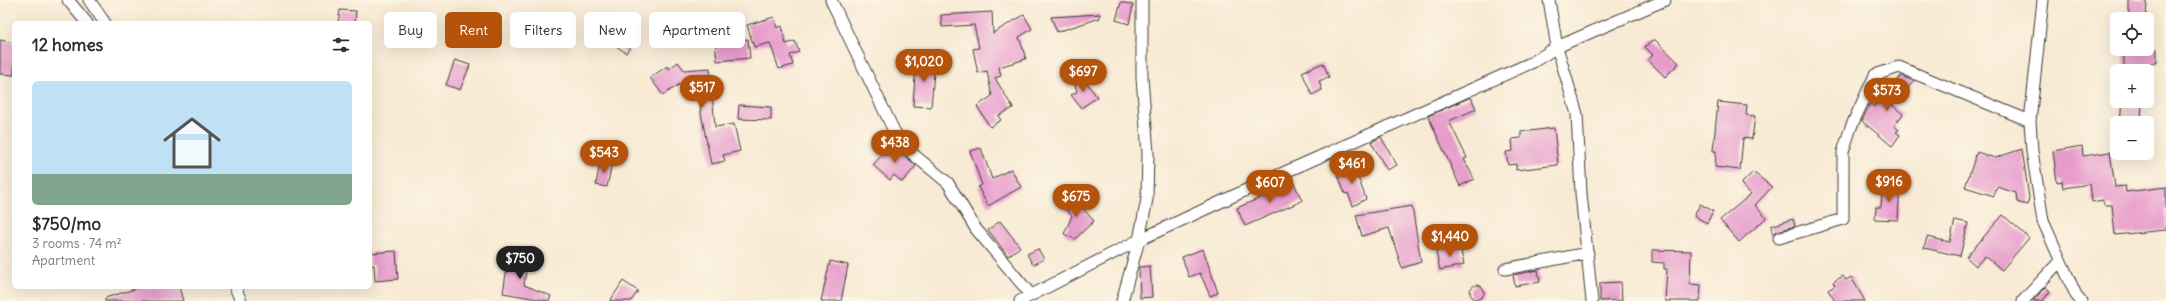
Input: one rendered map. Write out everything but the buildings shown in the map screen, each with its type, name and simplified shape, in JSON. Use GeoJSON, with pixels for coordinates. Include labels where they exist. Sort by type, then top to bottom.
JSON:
{"type":"FeatureCollection","features":[{"type":"Feature","properties":{"kind":"street"},"geometry":{"type":"LineString","coordinates":[[68,0],[85,21]]}},
{"type":"Feature","properties":{"kind":"street"},"geometry":{"type":"LineString","coordinates":[[89,0],[104,21]]}},
{"type":"Feature","properties":{"kind":"street"},"geometry":{"type":"LineString","coordinates":[[831,0],[894,131],[908,150],[948,183],[976,228],[1031,295]]}},
{"type":"Feature","properties":{"kind":"street"},"geometry":{"type":"LineString","coordinates":[[1122,301],[1139,240],[1148,199],[1148,153],[1142,78],[1142,0]]}},
{"type":"Feature","properties":{"kind":"street"},"geometry":{"type":"LineString","coordinates":[[1549,0],[1557,47],[1577,114],[1581,193],[1592,301]]}},
{"type":"Feature","properties":{"kind":"street"},"geometry":{"type":"LineString","coordinates":[[1020,301],[1139,240],[1274,177],[1533,62],[1557,47],[1664,0]]}},
{"type":"Feature","properties":{"kind":"street"},"geometry":{"type":"LineString","coordinates":[[2043,0],[2030,121],[2032,152],[2043,221],[2076,295],[2081,301]]}},
{"type":"Feature","properties":{"kind":"street"},"geometry":{"type":"LineString","coordinates":[[1779,238],[1843,219],[1843,152],[1852,127],[1875,75],[1899,67],[2030,121]]}},
{"type":"Feature","properties":{"kind":"street"},"geometry":{"type":"LineString","coordinates":[[1505,269],[1588,253]]}},
{"type":"Feature","properties":{"kind":"street"},"geometry":{"type":"LineString","coordinates":[[2023,301],[2060,261]]}},
{"type":"Feature","properties":{"kind":"street"},"geometry":{"type":"LineString","coordinates":[[236,289],[242,301]]}}]}
